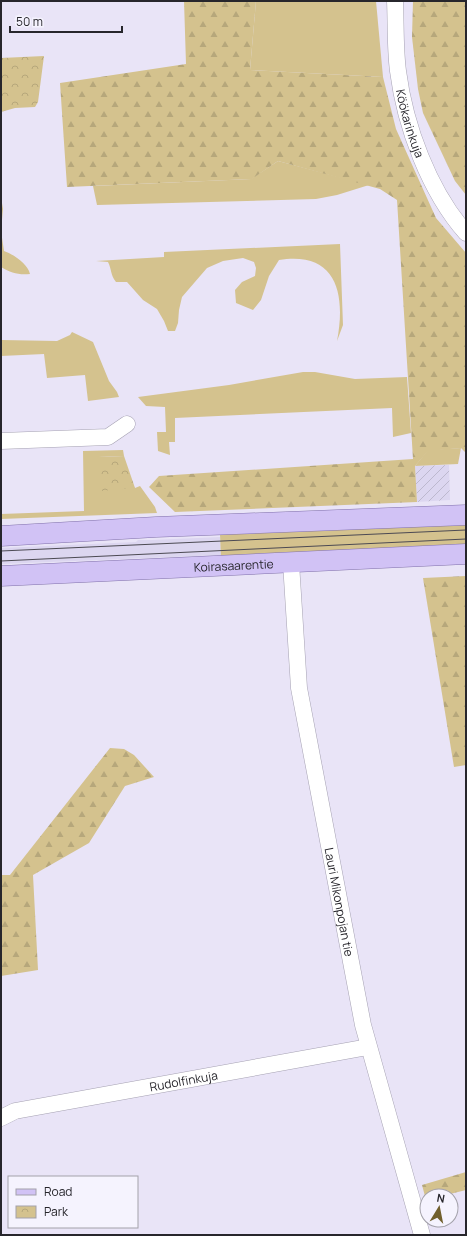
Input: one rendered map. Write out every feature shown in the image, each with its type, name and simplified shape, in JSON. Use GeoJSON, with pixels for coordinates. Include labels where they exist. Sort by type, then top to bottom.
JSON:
{"type":"FeatureCollection","features":[{"type":"Feature","properties":{"kind":"main road"},"geometry":{"type":"LineString","coordinates":[[1,536],[156,527],[466,515]]}},
{"type":"Feature","properties":{"kind":"main road","name":"Koirasaarentie"},"geometry":{"type":"LineString","coordinates":[[1,576],[466,554]]}},
{"type":"Feature","properties":{"kind":"street","name":"Köökarinkuja"},"geometry":{"type":"LineString","coordinates":[[395,1],[398,70],[406,116],[415,143],[444,203],[466,233]]}},
{"type":"Feature","properties":{"kind":"street"},"geometry":{"type":"LineString","coordinates":[[1,441],[108,437],[127,424]]}},
{"type":"Feature","properties":{"kind":"street","name":"Lauri Mikonpojan tie"},"geometry":{"type":"LineString","coordinates":[[291,563],[299,688],[363,1025],[422,1235]]}},
{"type":"Feature","properties":{"kind":"street","name":"Rudolfinkuja"},"geometry":{"type":"LineString","coordinates":[[1,1118],[15,1111],[368,1046]]}},
{"type":"Feature","properties":{"kind":"shaded area"},"geometry":{"type":"Polygon","coordinates":[[[449,465],[450,500],[417,502],[415,466],[449,465]]]}},
{"type":"Feature","properties":{"kind":"shaded area"},"geometry":{"type":"Polygon","coordinates":[[[220,537],[221,555],[1,564],[1,548],[220,537]]]}},
{"type":"Feature","properties":{"kind":"green space"},"geometry":{"type":"Polygon","coordinates":[[[184,1],[256,1],[250,70],[383,77],[396,129],[436,218],[466,253],[466,453],[461,448],[428,451],[415,466],[417,502],[175,512],[149,487],[159,476],[413,459],[397,200],[380,189],[278,161],[252,179],[67,187],[60,83],[186,64],[184,1]]]}},
{"type":"Feature","properties":{"kind":"green space"},"geometry":{"type":"Polygon","coordinates":[[[256,1],[376,1],[383,77],[250,70],[256,1]]]}},
{"type":"Feature","properties":{"kind":"green space"},"geometry":{"type":"Polygon","coordinates":[[[413,1],[466,1],[466,195],[455,181],[423,113],[418,89],[412,37],[413,1]]]}},
{"type":"Feature","properties":{"kind":"green space"},"geometry":{"type":"Polygon","coordinates":[[[44,56],[38,102],[35,107],[15,108],[1,112],[1,58],[44,56]]]}},
{"type":"Feature","properties":{"kind":"green space"},"geometry":{"type":"Polygon","coordinates":[[[278,161],[369,185],[337,195],[316,199],[97,205],[93,186],[251,179],[278,161]]]}},
{"type":"Feature","properties":{"kind":"green space"},"geometry":{"type":"Polygon","coordinates":[[[1,197],[3,209],[1,231],[1,197]]]}},
{"type":"Feature","properties":{"kind":"green space"},"geometry":{"type":"Polygon","coordinates":[[[1,231],[4,251],[12,254],[20,260],[29,270],[30,274],[15,273],[1,267],[1,231]]]}},
{"type":"Feature","properties":{"kind":"green space"},"geometry":{"type":"Polygon","coordinates":[[[340,244],[343,325],[337,341],[340,307],[338,292],[333,280],[325,269],[314,262],[299,259],[279,260],[269,276],[261,300],[253,310],[236,303],[235,290],[242,282],[255,276],[256,268],[254,262],[243,258],[223,261],[207,268],[182,297],[178,323],[175,331],[168,331],[157,309],[143,300],[127,282],[116,282],[108,262],[96,261],[164,257],[164,252],[340,244]]]}},
{"type":"Feature","properties":{"kind":"green space"},"geometry":{"type":"Polygon","coordinates":[[[72,332],[93,342],[109,381],[119,397],[88,401],[85,375],[47,378],[44,354],[1,356],[1,340],[57,341],[70,335],[72,332]]]}},
{"type":"Feature","properties":{"kind":"green space"},"geometry":{"type":"Polygon","coordinates":[[[303,372],[315,372],[355,379],[407,377],[411,433],[393,437],[392,408],[175,418],[175,442],[169,442],[170,455],[158,451],[157,432],[166,432],[165,407],[146,406],[138,397],[229,385],[303,372]]]}},
{"type":"Feature","properties":{"kind":"green space"},"geometry":{"type":"Polygon","coordinates":[[[461,448],[458,464],[415,466],[428,450],[461,448]]]}},
{"type":"Feature","properties":{"kind":"green space"},"geometry":{"type":"Polygon","coordinates":[[[123,450],[124,456],[99,457],[135,488],[140,486],[155,507],[157,513],[1,519],[1,514],[84,511],[83,451],[123,450]]]}},
{"type":"Feature","properties":{"kind":"green space"},"geometry":{"type":"Polygon","coordinates":[[[124,456],[135,488],[100,491],[99,457],[124,456]]]}},
{"type":"Feature","properties":{"kind":"green space"},"geometry":{"type":"Polygon","coordinates":[[[466,520],[466,551],[221,558],[220,534],[466,520]]]}},
{"type":"Feature","properties":{"kind":"green space"},"geometry":{"type":"Polygon","coordinates":[[[466,576],[466,765],[454,767],[423,578],[466,576]]]}},
{"type":"Feature","properties":{"kind":"green space"},"geometry":{"type":"Polygon","coordinates":[[[110,748],[124,749],[134,755],[154,777],[125,786],[89,843],[33,875],[38,970],[1,976],[1,875],[10,875],[110,748]]]}},
{"type":"Feature","properties":{"kind":"green space"},"geometry":{"type":"Polygon","coordinates":[[[466,1172],[466,1190],[459,1192],[459,1188],[423,1188],[422,1185],[466,1172]]]}},
{"type":"Feature","properties":{"kind":"tram line"},"geometry":{"type":"LineString","coordinates":[[1,551],[466,530]]}},
{"type":"Feature","properties":{"kind":"tram line"},"geometry":{"type":"LineString","coordinates":[[1,561],[466,539]]}}]}
